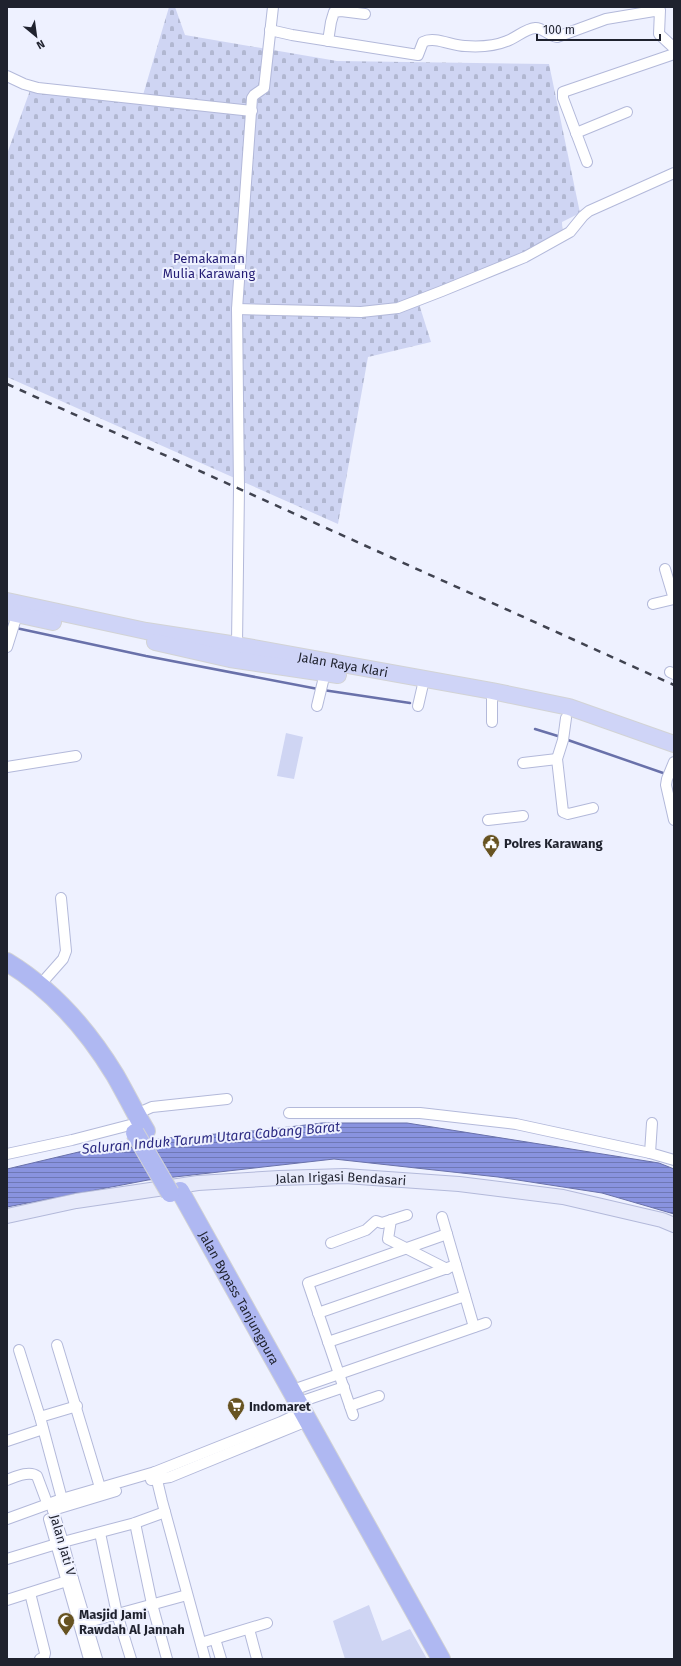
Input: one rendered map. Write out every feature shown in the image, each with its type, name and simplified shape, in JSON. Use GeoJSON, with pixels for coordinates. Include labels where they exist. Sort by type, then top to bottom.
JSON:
{"type":"FeatureCollection","features":[{"type":"Feature","properties":{"kind":"highway","name":"Jalan Bypass Tanjungpura"},"geometry":{"type":"LineString","coordinates":[[7,962],[40,985],[77,1020],[115,1076],[137,1126]]}},
{"type":"Feature","properties":{"kind":"highway","name":"Jalan Bypass Tanjungpura"},"geometry":{"type":"LineString","coordinates":[[7,974],[31,991],[49,1008],[80,1043],[137,1126],[298,1411],[432,1659]]}},
{"type":"Feature","properties":{"kind":"highway","name":"Jalan Bypass Tanjungpura"},"geometry":{"type":"LineString","coordinates":[[175,1192],[298,1411],[441,1659]]}},
{"type":"Feature","properties":{"kind":"main road","name":"Jalan Raya Klari"},"geometry":{"type":"LineString","coordinates":[[7,601],[146,631],[237,645],[421,694]]}},
{"type":"Feature","properties":{"kind":"main road","name":"Jalan Raya Klari"},"geometry":{"type":"LineString","coordinates":[[13,620],[136,638],[324,678],[421,694],[492,709],[566,718],[674,754]]}},
{"type":"Feature","properties":{"kind":"main road","name":"Jalan Raya Klari"},"geometry":{"type":"LineString","coordinates":[[492,709],[568,707],[674,744]]}},
{"type":"Feature","properties":{"kind":"street"},"geometry":{"type":"LineString","coordinates":[[230,659],[237,645],[239,481],[237,309],[252,111],[254,95],[264,88],[273,7]]}},
{"type":"Feature","properties":{"kind":"street"},"geometry":{"type":"LineString","coordinates":[[270,30],[292,35],[418,55],[423,42],[426,41],[464,46],[485,46],[507,41],[535,28],[542,29],[552,36],[557,37],[606,19],[660,8],[659,34],[674,48]]}},
{"type":"Feature","properties":{"kind":"street"},"geometry":{"type":"LineString","coordinates":[[328,41],[334,12],[341,11],[365,14]]}},
{"type":"Feature","properties":{"kind":"street"},"geometry":{"type":"LineString","coordinates":[[587,162],[563,98],[563,92],[674,54]]}},
{"type":"Feature","properties":{"kind":"street"},"geometry":{"type":"LineString","coordinates":[[7,76],[24,84],[38,88],[252,111]]}},
{"type":"Feature","properties":{"kind":"street"},"geometry":{"type":"LineString","coordinates":[[576,133],[627,112]]}},
{"type":"Feature","properties":{"kind":"street"},"geometry":{"type":"LineString","coordinates":[[237,309],[361,312],[398,308],[524,257],[570,232],[589,211],[674,173]]}},
{"type":"Feature","properties":{"kind":"street"},"geometry":{"type":"LineString","coordinates":[[652,604],[674,599],[665,569]]}},
{"type":"Feature","properties":{"kind":"street"},"geometry":{"type":"LineString","coordinates":[[7,647],[13,620]]}},
{"type":"Feature","properties":{"kind":"street"},"geometry":{"type":"LineString","coordinates":[[318,702],[324,678]]}},
{"type":"Feature","properties":{"kind":"street"},"geometry":{"type":"LineString","coordinates":[[566,718],[563,738],[557,759],[563,812],[568,814],[593,808]]}},
{"type":"Feature","properties":{"kind":"street"},"geometry":{"type":"LineString","coordinates":[[7,767],[76,756]]}},
{"type":"Feature","properties":{"kind":"street"},"geometry":{"type":"LineString","coordinates":[[523,763],[557,759]]}},
{"type":"Feature","properties":{"kind":"street"},"geometry":{"type":"LineString","coordinates":[[674,762],[669,778],[670,807],[674,820]]}},
{"type":"Feature","properties":{"kind":"street"},"geometry":{"type":"LineString","coordinates":[[488,820],[522,816]]}},
{"type":"Feature","properties":{"kind":"street"},"geometry":{"type":"LineString","coordinates":[[40,985],[63,959],[66,950],[60,898]]}},
{"type":"Feature","properties":{"kind":"street"},"geometry":{"type":"LineString","coordinates":[[7,1154],[137,1126],[152,1107],[226,1100]]}},
{"type":"Feature","properties":{"kind":"street"},"geometry":{"type":"LineString","coordinates":[[290,1113],[420,1113],[516,1124],[650,1153],[674,1160]]}},
{"type":"Feature","properties":{"kind":"street"},"geometry":{"type":"LineString","coordinates":[[650,1153],[652,1123]]}},
{"type":"Feature","properties":{"kind":"street","name":"Jalan Irigasi Bendasari"},"geometry":{"type":"LineString","coordinates":[[7,1216],[76,1201],[198,1183],[272,1178],[345,1176],[459,1184],[563,1197],[662,1220],[674,1225]]}},
{"type":"Feature","properties":{"kind":"street"},"geometry":{"type":"LineString","coordinates":[[331,1243],[366,1230],[376,1221],[382,1223],[407,1215]]}},
{"type":"Feature","properties":{"kind":"street"},"geometry":{"type":"LineString","coordinates":[[442,1218],[447,1234],[452,1267],[465,1296],[474,1327]]}},
{"type":"Feature","properties":{"kind":"street"},"geometry":{"type":"LineString","coordinates":[[391,1220],[388,1239],[452,1267]]}},
{"type":"Feature","properties":{"kind":"street"},"geometry":{"type":"LineString","coordinates":[[379,1396],[351,1410],[308,1283],[447,1234]]}},
{"type":"Feature","properties":{"kind":"street"},"geometry":{"type":"LineString","coordinates":[[318,1313],[452,1267]]}},
{"type":"Feature","properties":{"kind":"street"},"geometry":{"type":"LineString","coordinates":[[328,1342],[465,1296]]}},
{"type":"Feature","properties":{"kind":"street"},"geometry":{"type":"LineString","coordinates":[[298,1411],[339,1374],[486,1323]]}},
{"type":"Feature","properties":{"kind":"street"},"geometry":{"type":"LineString","coordinates":[[57,1345],[101,1492]]}},
{"type":"Feature","properties":{"kind":"street"},"geometry":{"type":"LineString","coordinates":[[19,1350],[40,1417],[62,1499]]}},
{"type":"Feature","properties":{"kind":"street"},"geometry":{"type":"LineString","coordinates":[[7,1519],[49,1505],[101,1492],[156,1475],[170,1477],[344,1387]]}},
{"type":"Feature","properties":{"kind":"street"},"geometry":{"type":"LineString","coordinates":[[40,1417],[76,1406]]}},
{"type":"Feature","properties":{"kind":"street"},"geometry":{"type":"LineString","coordinates":[[7,1441],[43,1429]]}},
{"type":"Feature","properties":{"kind":"street","name":"Jalan Jati V"},"geometry":{"type":"LineString","coordinates":[[7,1480],[28,1473],[34,1473],[37,1476],[49,1505],[82,1624]]}},
{"type":"Feature","properties":{"kind":"street"},"geometry":{"type":"LineString","coordinates":[[156,1475],[205,1659]]}},
{"type":"Feature","properties":{"kind":"street"},"geometry":{"type":"LineString","coordinates":[[49,1505],[62,1499],[101,1492]]}},
{"type":"Feature","properties":{"kind":"street"},"geometry":{"type":"LineString","coordinates":[[7,1559],[166,1512]]}},
{"type":"Feature","properties":{"kind":"street"},"geometry":{"type":"LineString","coordinates":[[135,1522],[152,1604],[167,1659]]}},
{"type":"Feature","properties":{"kind":"street"},"geometry":{"type":"LineString","coordinates":[[100,1532],[117,1614],[131,1659]]}},
{"type":"Feature","properties":{"kind":"street"},"geometry":{"type":"LineString","coordinates":[[7,1600],[70,1580]]}},
{"type":"Feature","properties":{"kind":"street"},"geometry":{"type":"LineString","coordinates":[[30,1593],[45,1653],[44,1657],[40,1659]]}},
{"type":"Feature","properties":{"kind":"street"},"geometry":{"type":"LineString","coordinates":[[82,1624],[187,1595]]}},
{"type":"Feature","properties":{"kind":"street"},"geometry":{"type":"LineString","coordinates":[[201,1643],[267,1623]]}},
{"type":"Feature","properties":{"kind":"street"},"geometry":{"type":"LineString","coordinates":[[82,1624],[89,1659]]}},
{"type":"Feature","properties":{"kind":"street"},"geometry":{"type":"LineString","coordinates":[[82,1624],[97,1659]]}},
{"type":"Feature","properties":{"kind":"street"},"geometry":{"type":"LineString","coordinates":[[249,1629],[257,1659]]}},
{"type":"Feature","properties":{"kind":"street"},"geometry":{"type":"LineString","coordinates":[[215,1639],[221,1659]]}},
{"type":"Feature","properties":{"kind":"green space","name":"Pemakaman Mulia Karawang"},"geometry":{"type":"Polygon","coordinates":[[[169,7],[175,7],[185,35],[337,61],[549,64],[580,213],[562,222],[563,242],[419,304],[431,342],[368,357],[338,524],[7,377],[7,154],[32,85],[143,95],[169,7]]]}},
{"type":"Feature","properties":{"kind":"green space"},"geometry":{"type":"Polygon","coordinates":[[[286,733],[303,737],[294,779],[277,776],[286,733]]]}},
{"type":"Feature","properties":{"kind":"green space"},"geometry":{"type":"Polygon","coordinates":[[[369,1605],[382,1641],[410,1629],[427,1659],[345,1659],[333,1621],[369,1605]]]}},
{"type":"Feature","properties":{"kind":"water","name":"Saluran Induk Tarum Utara Cabang Barat"},"geometry":{"type":"Polygon","coordinates":[[[322,1123],[407,1123],[659,1163],[674,1169],[674,1214],[602,1193],[498,1177],[334,1159],[148,1180],[7,1207],[7,1169],[121,1142],[264,1130],[322,1123]]]}},
{"type":"Feature","properties":{"kind":"waterway"},"geometry":{"type":"LineString","coordinates":[[16,628],[146,656],[318,689]]}},
{"type":"Feature","properties":{"kind":"waterway"},"geometry":{"type":"LineString","coordinates":[[323,690],[410,703]]}},
{"type":"Feature","properties":{"kind":"waterway"},"geometry":{"type":"LineString","coordinates":[[535,729],[561,737]]}},
{"type":"Feature","properties":{"kind":"waterway"},"geometry":{"type":"LineString","coordinates":[[565,739],[666,774]]}},
{"type":"Feature","properties":{"kind":"railway"},"geometry":{"type":"LineString","coordinates":[[7,384],[674,685]]}},
{"type":"Feature","properties":{"kind":"place","name":"Polres Karawang"},"geometry":{"type":"Point","coordinates":[491,858]}},
{"type":"Feature","properties":{"kind":"place","name":"Indomaret"},"geometry":{"type":"Point","coordinates":[236,1421]}},
{"type":"Feature","properties":{"kind":"place","name":"Masjid Jami Rawdah Al Jannah"},"geometry":{"type":"Point","coordinates":[66,1636]}}]}
